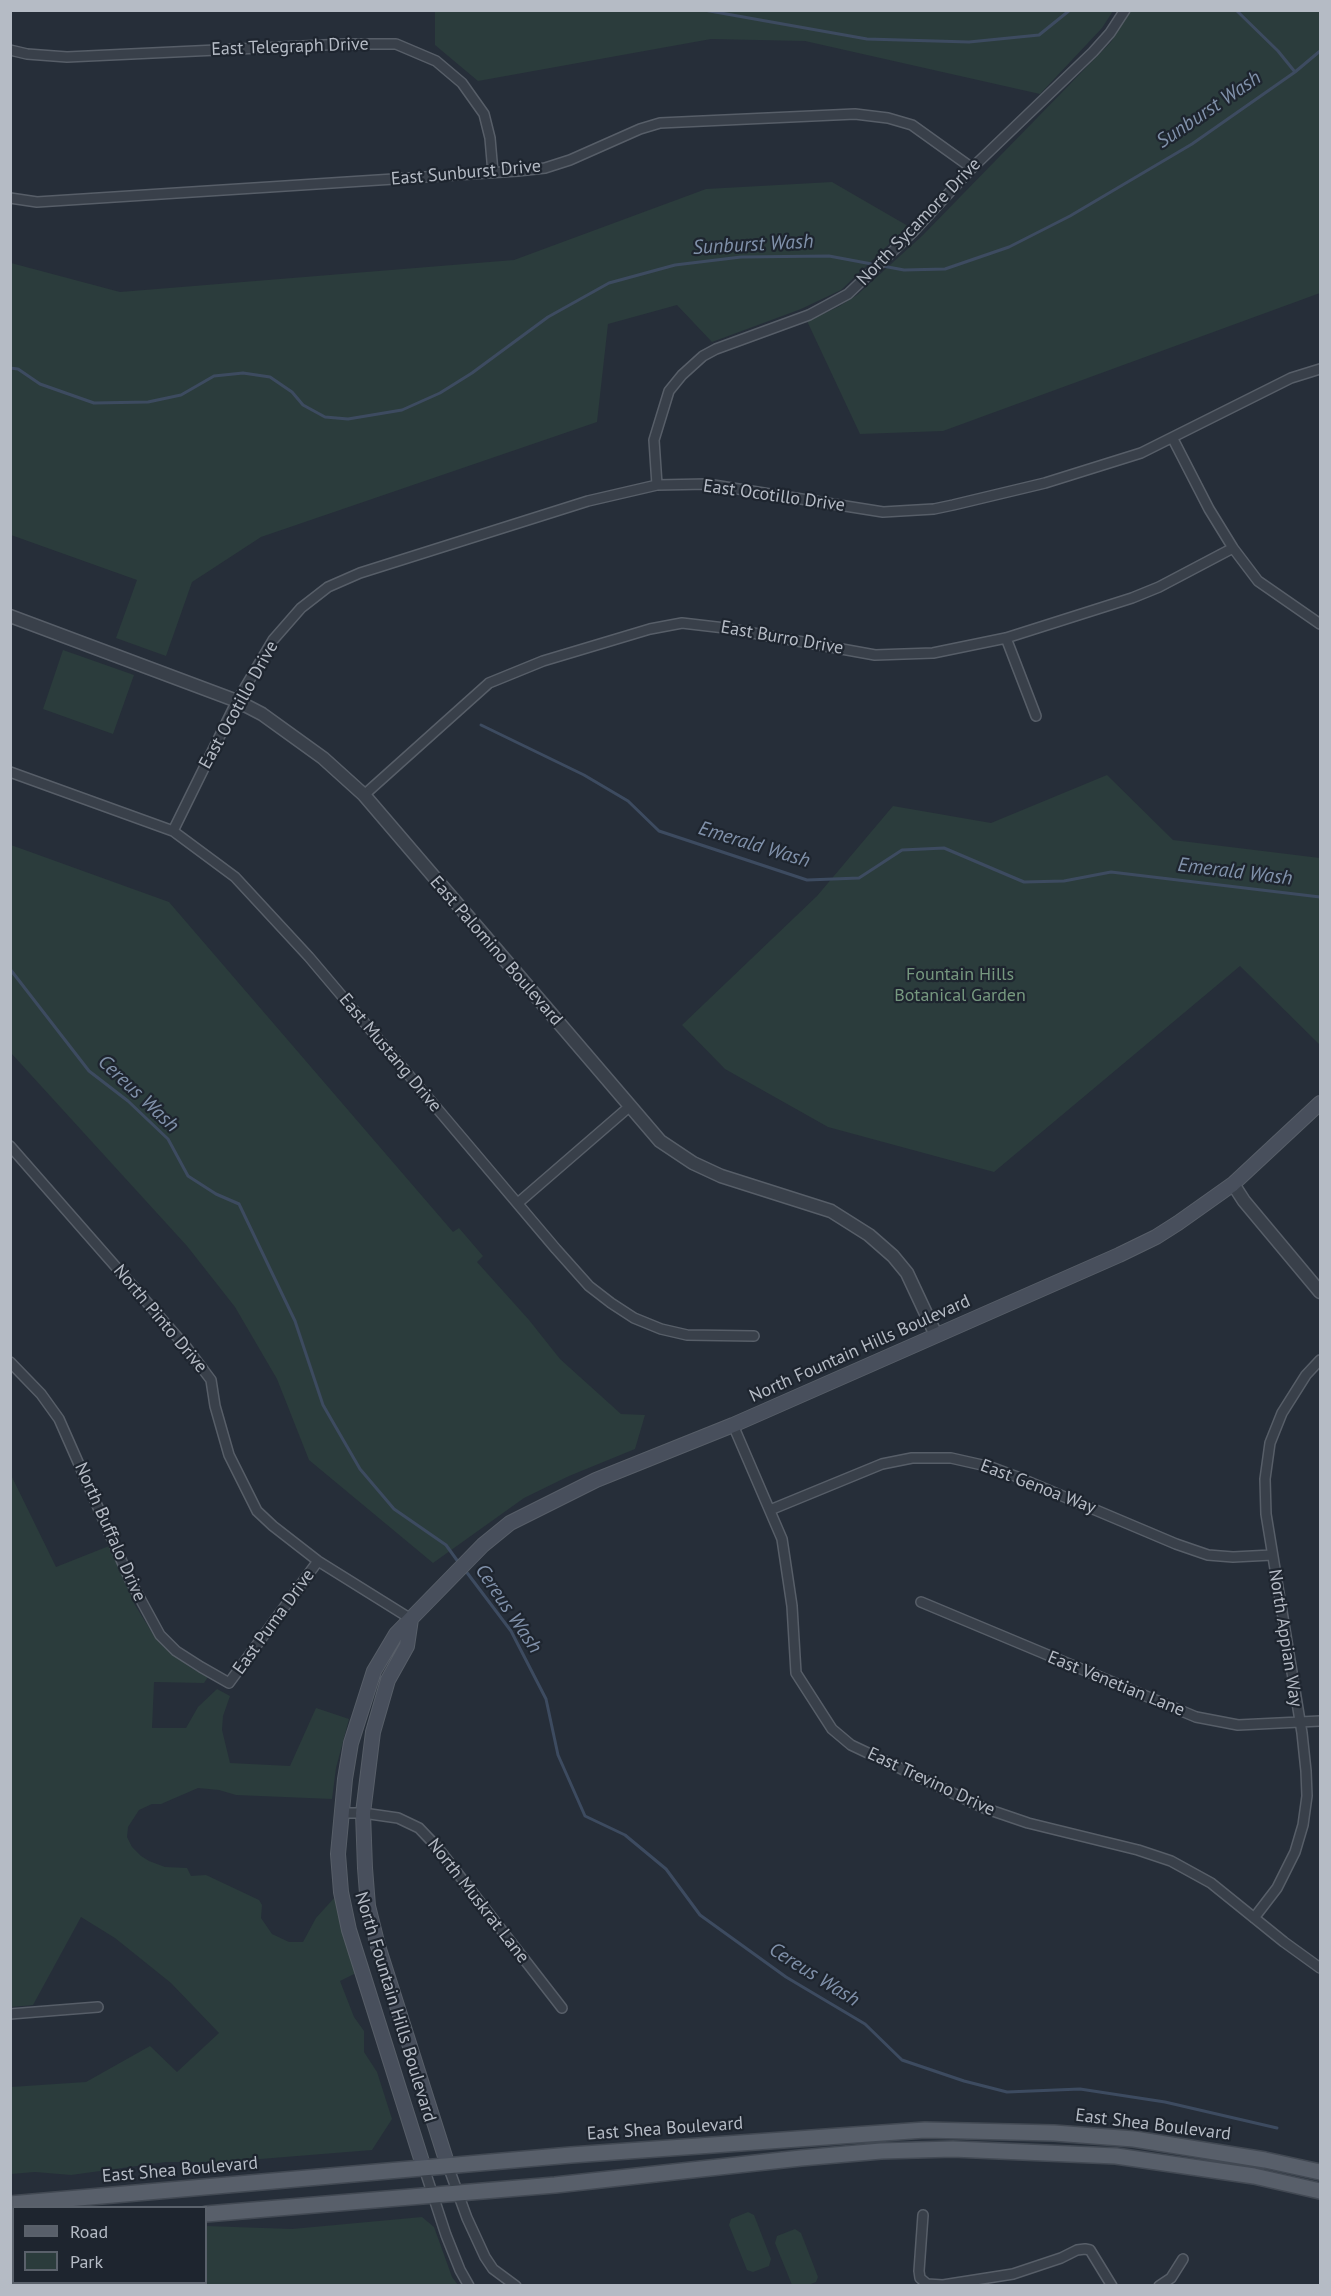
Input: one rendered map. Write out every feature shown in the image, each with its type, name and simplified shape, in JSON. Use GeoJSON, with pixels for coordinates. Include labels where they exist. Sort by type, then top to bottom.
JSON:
{"type":"FeatureCollection","features":[{"type":"Feature","properties":{"kind":"main road","name":"North Fountain Hills Boulevard"},"geometry":{"type":"LineString","coordinates":[[424,2168],[349,1930],[341,1893],[338,1854],[351,1743],[374,1671],[396,1634],[483,1545],[510,1523],[596,1480],[733,1425],[1156,1237],[1233,1184],[1320,1103]]}},
{"type":"Feature","properties":{"kind":"main road","name":"North Fountain Hills Boulevard"},"geometry":{"type":"LineString","coordinates":[[411,1619],[407,1646],[388,1680],[373,1732],[363,1813],[368,1906],[388,1979],[448,2166]]}},
{"type":"Feature","properties":{"kind":"main road","name":"East Shea Boulevard"},"geometry":{"type":"LineString","coordinates":[[10,2204],[448,2166],[925,2130],[1054,2133],[1134,2139],[1265,2160],[1320,2172]]}},
{"type":"Feature","properties":{"kind":"main road","name":"East Shea Boulevard"},"geometry":{"type":"LineString","coordinates":[[207,2214],[555,2185],[728,2164],[881,2151],[953,2149],[1116,2156],[1254,2176],[1320,2191]]}},
{"type":"Feature","properties":{"kind":"main road"},"geometry":{"type":"LineString","coordinates":[[1201,2168],[1204,2150]]}},
{"type":"Feature","properties":{"kind":"street","name":"North Sycamore Drive"},"geometry":{"type":"LineString","coordinates":[[657,485],[654,440],[669,391],[682,375],[704,356],[723,346],[809,315],[848,294],[913,232],[972,168],[1093,52],[1110,33],[1125,10]]}},
{"type":"Feature","properties":{"kind":"street","name":"East Telegraph Drive"},"geometry":{"type":"LineString","coordinates":[[10,50],[27,54],[67,57],[345,44],[396,44],[436,61],[462,83],[484,114],[490,138],[493,173]]}},
{"type":"Feature","properties":{"kind":"street","name":"East Sunburst Drive"},"geometry":{"type":"LineString","coordinates":[[10,198],[37,202],[545,168],[660,123],[855,114],[888,118],[912,126],[933,138],[972,168]]}},
{"type":"Feature","properties":{"kind":"street","name":"East Ocotillo Drive"},"geometry":{"type":"LineString","coordinates":[[172,831],[237,702],[273,640],[301,608],[328,587],[360,573],[588,501],[657,485],[707,484],[883,512],[934,509],[1045,483],[1141,453],[1291,378],[1320,369]]}},
{"type":"Feature","properties":{"kind":"street"},"geometry":{"type":"LineString","coordinates":[[1173,439],[1209,509],[1233,548],[1258,581],[1320,624]]}},
{"type":"Feature","properties":{"kind":"street","name":"East Burro Drive"},"geometry":{"type":"LineString","coordinates":[[364,795],[489,683],[543,661],[651,629],[682,623],[725,628],[875,655],[933,653],[1006,638],[1132,598],[1159,587],[1233,548]]}},
{"type":"Feature","properties":{"kind":"street","name":"East Palomino Boulevard"},"geometry":{"type":"LineString","coordinates":[[10,616],[237,702],[262,714],[323,758],[364,795],[660,1141],[693,1163],[721,1176],[831,1211],[869,1235],[893,1256],[907,1273],[936,1335]]}},
{"type":"Feature","properties":{"kind":"street"},"geometry":{"type":"LineString","coordinates":[[1006,638],[1036,716]]}},
{"type":"Feature","properties":{"kind":"street","name":"East Mustang Drive"},"geometry":{"type":"LineString","coordinates":[[10,772],[172,831],[235,877],[589,1286],[611,1303],[634,1318],[661,1329],[687,1335],[754,1336]]}},
{"type":"Feature","properties":{"kind":"street"},"geometry":{"type":"LineString","coordinates":[[518,1203],[629,1107]]}},
{"type":"Feature","properties":{"kind":"street","name":"North Pinto Drive"},"geometry":{"type":"LineString","coordinates":[[10,1146],[199,1363],[211,1380],[215,1406],[230,1455],[257,1511],[318,1561],[411,1619]]}},
{"type":"Feature","properties":{"kind":"street"},"geometry":{"type":"LineString","coordinates":[[1233,1184],[1320,1292]]}},
{"type":"Feature","properties":{"kind":"street","name":"North Appian Way"},"geometry":{"type":"LineString","coordinates":[[1254,1918],[1287,1871],[1303,1825],[1307,1796],[1299,1721],[1264,1497],[1270,1443],[1292,1394],[1320,1360]]}},
{"type":"Feature","properties":{"kind":"street","name":"North Buffalo Drive"},"geometry":{"type":"LineString","coordinates":[[10,1362],[41,1394],[59,1419],[130,1580],[160,1635],[176,1651],[229,1683]]}},
{"type":"Feature","properties":{"kind":"street","name":"East Trevino Drive"},"geometry":{"type":"LineString","coordinates":[[733,1425],[782,1539],[792,1605],[796,1673],[832,1729],[850,1745],[984,1808],[1028,1823],[1138,1850],[1171,1861],[1211,1883],[1320,1968]]}},
{"type":"Feature","properties":{"kind":"street","name":"East Genoa Way"},"geometry":{"type":"LineString","coordinates":[[770,1510],[882,1464],[912,1458],[951,1458],[991,1467],[1015,1476],[1176,1544],[1208,1555],[1233,1557],[1272,1554]]}},
{"type":"Feature","properties":{"kind":"street","name":"East Puma Drive"},"geometry":{"type":"LineString","coordinates":[[229,1683],[318,1561]]}},
{"type":"Feature","properties":{"kind":"street","name":"East Venetian Lane"},"geometry":{"type":"LineString","coordinates":[[921,1602],[1196,1717],[1238,1725],[1320,1721]]}},
{"type":"Feature","properties":{"kind":"street","name":"North Muskrat Lane"},"geometry":{"type":"LineString","coordinates":[[342,1813],[363,1813],[398,1818],[419,1828],[438,1848],[562,2008]]}},
{"type":"Feature","properties":{"kind":"street"},"geometry":{"type":"LineString","coordinates":[[10,2014],[98,2007]]}},
{"type":"Feature","properties":{"kind":"street"},"geometry":{"type":"LineString","coordinates":[[448,2166],[485,2258],[493,2270],[516,2286]]}},
{"type":"Feature","properties":{"kind":"street"},"geometry":{"type":"LineString","coordinates":[[424,2168],[460,2270],[469,2286]]}},
{"type":"Feature","properties":{"kind":"street"},"geometry":{"type":"LineString","coordinates":[[923,2215],[919,2271],[920,2278],[927,2284],[943,2285],[1013,2274],[1085,2249],[1090,2250],[1112,2286]]}},
{"type":"Feature","properties":{"kind":"street"},"geometry":{"type":"LineString","coordinates":[[1159,2286],[1171,2278],[1183,2259]]}},
{"type":"Feature","properties":{"kind":"green space"},"geometry":{"type":"Polygon","coordinates":[[[435,10],[1113,11],[1102,28],[1040,94],[805,41],[711,39],[478,81],[435,45],[435,10]]]}},
{"type":"Feature","properties":{"kind":"green space"},"geometry":{"type":"Polygon","coordinates":[[[1130,11],[1320,11],[1320,293],[943,431],[860,434],[807,321],[838,307],[857,295],[923,235],[1111,42],[1130,11]]]}},
{"type":"Feature","properties":{"kind":"green space"},"geometry":{"type":"Polygon","coordinates":[[[832,182],[908,226],[841,290],[801,309],[712,342],[677,305],[608,324],[597,422],[261,537],[192,582],[166,656],[116,638],[137,580],[11,535],[11,263],[120,292],[514,260],[706,189],[832,182]]]}},
{"type":"Feature","properties":{"kind":"green space"},"geometry":{"type":"Polygon","coordinates":[[[63,650],[134,675],[113,734],[43,709],[63,650]]]}},
{"type":"Feature","properties":{"kind":"green space","name":"Fountain Hills Botanical Garden"},"geometry":{"type":"Polygon","coordinates":[[[1107,775],[1173,840],[1320,858],[1320,1045],[1240,966],[994,1172],[828,1127],[725,1069],[682,1025],[817,896],[893,806],[991,823],[1107,775]]]}},
{"type":"Feature","properties":{"kind":"green space"},"geometry":{"type":"Polygon","coordinates":[[[11,845],[169,902],[453,1232],[459,1228],[483,1256],[477,1262],[529,1320],[560,1359],[621,1414],[645,1415],[635,1449],[569,1476],[524,1498],[433,1563],[309,1460],[277,1379],[235,1307],[187,1246],[11,1053],[11,845]]]}},
{"type":"Feature","properties":{"kind":"green space"},"geometry":{"type":"Polygon","coordinates":[[[10,1473],[56,1567],[109,1546],[135,1605],[151,1631],[169,1651],[191,1668],[208,1677],[204,1683],[154,1682],[152,1728],[186,1728],[198,1707],[217,1689],[230,1696],[223,1716],[222,1730],[230,1763],[290,1766],[316,1708],[349,1719],[336,1768],[332,1799],[236,1795],[219,1790],[198,1788],[161,1804],[152,1804],[139,1810],[128,1827],[127,1837],[132,1847],[149,1861],[165,1867],[187,1868],[191,1876],[206,1875],[259,1900],[262,1905],[261,1918],[272,1934],[289,1942],[303,1942],[316,1918],[335,1897],[356,1973],[340,1981],[354,2017],[364,2031],[364,2052],[377,2072],[392,2119],[372,2150],[223,2162],[166,2162],[71,2175],[35,2172],[11,2174],[11,2087],[86,2082],[150,2046],[177,2072],[219,2033],[171,1983],[115,1938],[81,1917],[33,2005],[11,2007],[10,1473]]]}},
{"type":"Feature","properties":{"kind":"green space"},"geometry":{"type":"Polygon","coordinates":[[[748,2212],[754,2215],[771,2259],[769,2266],[753,2272],[747,2270],[729,2225],[731,2219],[748,2212]]]}},
{"type":"Feature","properties":{"kind":"green space"},"geometry":{"type":"Polygon","coordinates":[[[422,2217],[434,2227],[452,2277],[458,2285],[11,2285],[12,2238],[12,2284],[207,2284],[207,2226],[292,2229],[422,2217]]]}},
{"type":"Feature","properties":{"kind":"green space"},"geometry":{"type":"Polygon","coordinates":[[[795,2229],[801,2233],[818,2277],[816,2282],[808,2285],[792,2285],[775,2243],[777,2236],[795,2229]]]}},
{"type":"Feature","properties":{"kind":"waterway"},"geometry":{"type":"LineString","coordinates":[[704,10],[867,39],[969,42],[1039,35],[1070,10]]}},
{"type":"Feature","properties":{"kind":"waterway"},"geometry":{"type":"LineString","coordinates":[[1236,10],[1278,51],[1295,72]]}},
{"type":"Feature","properties":{"kind":"waterway","name":"Sunburst Wash"},"geometry":{"type":"LineString","coordinates":[[10,368],[18,369],[40,384],[94,403],[148,402],[181,395],[214,376],[243,373],[270,377],[292,392],[303,405],[325,417],[348,419],[402,410],[440,393],[472,373],[548,317],[609,283],[675,265],[741,257],[829,256],[904,270],[945,269],[1009,247],[1070,216],[1192,144],[1295,72],[1320,51]]}},
{"type":"Feature","properties":{"kind":"waterway","name":"Emerald Wash"},"geometry":{"type":"LineString","coordinates":[[481,725],[584,775],[628,801],[659,831],[807,880],[859,878],[902,850],[944,848],[1024,882],[1064,881],[1111,872],[1320,897]]}},
{"type":"Feature","properties":{"kind":"waterway","name":"Cereus Wash"},"geometry":{"type":"LineString","coordinates":[[10,969],[89,1071],[128,1101],[168,1139],[188,1176],[216,1194],[239,1204],[295,1321],[323,1405],[360,1469],[394,1509],[446,1545],[459,1563]]}},
{"type":"Feature","properties":{"kind":"waterway","name":"Cereus Wash"},"geometry":{"type":"LineString","coordinates":[[465,1570],[511,1631],[546,1699],[558,1755],[585,1816],[625,1835],[666,1869],[700,1915],[786,1977],[865,2024],[902,2060],[964,2081],[1007,2092],[1080,2089],[1165,2102],[1277,2128]]}}]}
